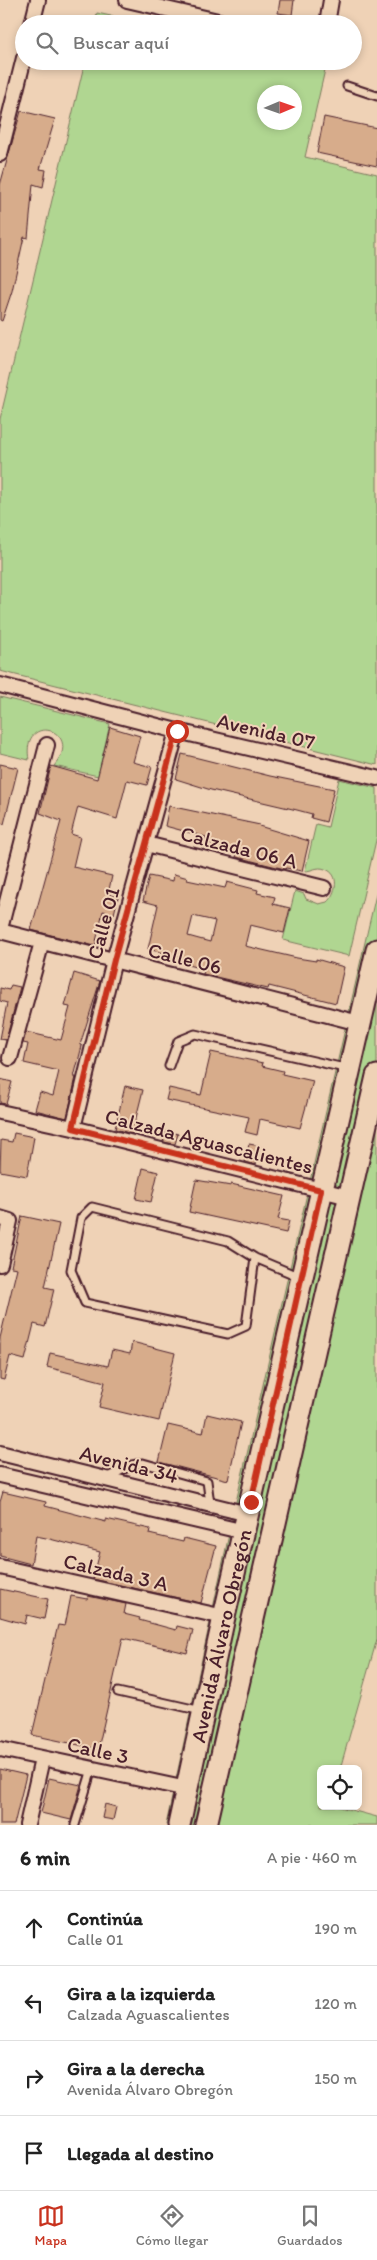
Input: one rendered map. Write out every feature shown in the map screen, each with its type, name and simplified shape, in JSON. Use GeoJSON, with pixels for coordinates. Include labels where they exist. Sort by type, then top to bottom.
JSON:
{"type":"FeatureCollection","features":[{"type":"Feature","properties":{"kind":"main road","name":"Avenida Álvaro Obregón"},"geometry":{"type":"LineString","coordinates":[[179,1825],[224,1617],[377,950]]}},
{"type":"Feature","properties":{"kind":"main road","name":"Avenida Álvaro Obregón"},"geometry":{"type":"LineString","coordinates":[[206,1825],[377,1076]]}},
{"type":"Feature","properties":{"kind":"main road"},"geometry":{"type":"LineString","coordinates":[[195,1758],[220,1762]]}},
{"type":"Feature","properties":{"kind":"street"},"geometry":{"type":"LineString","coordinates":[[34,15],[38,0]]}},
{"type":"Feature","properties":{"kind":"street"},"geometry":{"type":"LineString","coordinates":[[127,0],[192,15]]}},
{"type":"Feature","properties":{"kind":"street"},"geometry":{"type":"LineString","coordinates":[[328,15],[331,0]]}},
{"type":"Feature","properties":{"kind":"street"},"geometry":{"type":"LineString","coordinates":[[0,154],[21,70]]}},
{"type":"Feature","properties":{"kind":"street","name":"Avenida 07"},"geometry":{"type":"LineString","coordinates":[[0,685],[177,731],[377,778]]}},
{"type":"Feature","properties":{"kind":"street","name":"Calle 01"},"geometry":{"type":"LineString","coordinates":[[73,1128],[114,960],[177,731]]}},
{"type":"Feature","properties":{"kind":"street"},"geometry":{"type":"LineString","coordinates":[[0,930],[47,745]]}},
{"type":"Feature","properties":{"kind":"street","name":"Calzada 06 A"},"geometry":{"type":"LineString","coordinates":[[146,844],[324,888]]}},
{"type":"Feature","properties":{"kind":"street","name":"Calle 06"},"geometry":{"type":"LineString","coordinates":[[0,930],[360,1023]]}},
{"type":"Feature","properties":{"kind":"street"},"geometry":{"type":"LineString","coordinates":[[10,1058],[42,942]]}},
{"type":"Feature","properties":{"kind":"street","name":"Calzada Aguascalientes"},"geometry":{"type":"LineString","coordinates":[[0,1112],[73,1128],[349,1197]]}},
{"type":"Feature","properties":{"kind":"street"},"geometry":{"type":"LineString","coordinates":[[0,1218],[10,1221],[0,1264]]}},
{"type":"Feature","properties":{"kind":"street","name":"Avenida 34"},"geometry":{"type":"LineString","coordinates":[[0,1453],[210,1504],[246,1523]]}},
{"type":"Feature","properties":{"kind":"street","name":"Avenida 34"},"geometry":{"type":"LineString","coordinates":[[0,1475],[128,1505],[246,1523]]}},
{"type":"Feature","properties":{"kind":"street"},"geometry":{"type":"LineString","coordinates":[[128,1505],[133,1486]]}},
{"type":"Feature","properties":{"kind":"street","name":"Calzada 3 A"},"geometry":{"type":"LineString","coordinates":[[0,1566],[224,1617]]}},
{"type":"Feature","properties":{"kind":"street","name":"Calle 3"},"geometry":{"type":"LineString","coordinates":[[0,1749],[188,1789]]}},
{"type":"Feature","properties":{"kind":"street"},"geometry":{"type":"LineString","coordinates":[[26,1825],[42,1759]]}},
{"type":"Feature","properties":{"kind":"lane"},"geometry":{"type":"LineString","coordinates":[[347,86],[377,96]]}},
{"type":"Feature","properties":{"kind":"lane"},"geometry":{"type":"LineString","coordinates":[[169,1066],[178,1041],[195,1034],[349,1069]]}},
{"type":"Feature","properties":{"kind":"lane"},"geometry":{"type":"LineString","coordinates":[[255,1258],[246,1326],[228,1334],[85,1303],[71,1270],[81,1218],[92,1206],[228,1241],[255,1258],[301,1277]]}},
{"type":"Feature","properties":{"kind":"lane"},"geometry":{"type":"LineString","coordinates":[[105,1479],[132,1465],[143,1463],[207,1481],[210,1504]]}},
{"type":"Feature","properties":{"kind":"lane"},"geometry":{"type":"LineString","coordinates":[[118,1692],[205,1711]]}},
{"type":"Feature","properties":{"kind":"lane"},"geometry":{"type":"LineString","coordinates":[[75,1825],[92,1769]]}},
{"type":"Feature","properties":{"kind":"green space"},"geometry":{"type":"Polygon","coordinates":[[[83,70],[325,70],[305,157],[377,174],[377,765],[0,671],[0,419],[83,70]]]}},
{"type":"Feature","properties":{"kind":"green space"},"geometry":{"type":"Polygon","coordinates":[[[0,697],[110,724],[98,776],[54,766],[62,753],[62,743],[58,735],[50,731],[41,730],[34,735],[29,744],[29,760],[0,753],[0,697]]]}},
{"type":"Feature","properties":{"kind":"green space"},"geometry":{"type":"Polygon","coordinates":[[[339,779],[377,788],[377,836],[349,956],[283,940],[295,891],[304,894],[306,899],[319,904],[327,902],[335,889],[333,875],[325,869],[319,868],[305,871],[316,824],[328,827],[339,779]]]}},
{"type":"Feature","properties":{"kind":"green space"},"geometry":{"type":"Polygon","coordinates":[[[377,890],[377,1639],[341,1765],[317,1765],[317,1810],[351,1810],[377,1817],[377,1825],[166,1825],[236,1502],[377,890]]]}},
{"type":"Feature","properties":{"kind":"building"},"geometry":{"type":"Polygon","coordinates":[[[280,0],[294,0],[292,15],[278,13],[280,0]]]}},
{"type":"Feature","properties":{"kind":"building"},"geometry":{"type":"Polygon","coordinates":[[[21,111],[55,119],[40,169],[46,170],[43,187],[33,184],[28,238],[24,237],[12,291],[2,321],[0,320],[0,185],[21,111]]]}},
{"type":"Feature","properties":{"kind":"building"},"geometry":{"type":"Polygon","coordinates":[[[324,117],[377,128],[377,166],[317,153],[324,117]]]}},
{"type":"Feature","properties":{"kind":"building"},"geometry":{"type":"Polygon","coordinates":[[[110,727],[140,736],[133,762],[152,767],[147,785],[127,780],[117,819],[78,807],[71,834],[80,837],[73,867],[112,876],[108,894],[118,897],[114,914],[103,911],[95,946],[31,930],[61,821],[40,813],[51,766],[97,779],[110,727]]]}},
{"type":"Feature","properties":{"kind":"building"},"geometry":{"type":"Polygon","coordinates":[[[182,754],[270,776],[334,789],[326,822],[311,818],[312,814],[211,790],[176,779],[182,754]]]}},
{"type":"Feature","properties":{"kind":"building"},"geometry":{"type":"Polygon","coordinates":[[[0,764],[18,768],[4,824],[0,823],[0,764]]]}},
{"type":"Feature","properties":{"kind":"building"},"geometry":{"type":"Polygon","coordinates":[[[169,806],[260,825],[309,841],[302,871],[285,869],[236,857],[237,854],[220,850],[221,846],[204,842],[206,837],[165,826],[169,806]]]}},
{"type":"Feature","properties":{"kind":"building"},"geometry":{"type":"Polygon","coordinates":[[[174,874],[188,878],[187,880],[225,888],[227,882],[258,890],[257,893],[275,897],[273,904],[290,908],[284,933],[250,925],[245,946],[297,958],[316,961],[316,959],[344,967],[336,1003],[269,986],[268,989],[203,974],[204,969],[185,964],[186,959],[148,949],[158,905],[143,901],[149,876],[173,881],[174,874]],[[193,916],[188,936],[210,942],[215,921],[193,916]]]}},
{"type":"Feature","properties":{"kind":"building"},"geometry":{"type":"Polygon","coordinates":[[[74,973],[100,981],[80,1045],[82,1046],[74,1077],[76,1077],[67,1118],[35,1110],[40,1092],[53,1096],[59,1071],[24,1063],[28,1044],[23,1043],[26,1032],[61,1040],[70,1007],[65,1006],[74,973]]]}},
{"type":"Feature","properties":{"kind":"building"},"geometry":{"type":"Polygon","coordinates":[[[11,985],[20,987],[6,1040],[0,1039],[7,1003],[0,1001],[0,988],[9,990],[11,985]]]}},
{"type":"Feature","properties":{"kind":"building"},"geometry":{"type":"Polygon","coordinates":[[[211,1052],[263,1063],[262,1066],[283,1071],[282,1074],[313,1081],[300,1128],[260,1119],[257,1135],[245,1132],[249,1117],[166,1100],[169,1088],[201,1095],[211,1052]]]}},
{"type":"Feature","properties":{"kind":"building"},"geometry":{"type":"Polygon","coordinates":[[[0,1079],[12,1082],[6,1104],[0,1103],[0,1079]]]}},
{"type":"Feature","properties":{"kind":"building"},"geometry":{"type":"Polygon","coordinates":[[[125,1086],[143,1090],[132,1134],[115,1129],[125,1086]]]}},
{"type":"Feature","properties":{"kind":"building"},"geometry":{"type":"Polygon","coordinates":[[[166,1131],[178,1134],[175,1144],[163,1142],[166,1131]]]}},
{"type":"Feature","properties":{"kind":"building"},"geometry":{"type":"Polygon","coordinates":[[[14,1133],[34,1137],[27,1176],[0,1171],[1,1140],[12,1142],[14,1133]]]}},
{"type":"Feature","properties":{"kind":"building"},"geometry":{"type":"Polygon","coordinates":[[[249,1144],[260,1146],[256,1165],[245,1162],[249,1144]]]}},
{"type":"Feature","properties":{"kind":"building"},"geometry":{"type":"Polygon","coordinates":[[[143,1168],[158,1172],[151,1202],[136,1199],[143,1168]]]}},
{"type":"Feature","properties":{"kind":"building"},"geometry":{"type":"Polygon","coordinates":[[[196,1180],[231,1186],[231,1184],[284,1196],[278,1219],[289,1221],[286,1233],[189,1212],[196,1180]]]}},
{"type":"Feature","properties":{"kind":"building"},"geometry":{"type":"Polygon","coordinates":[[[22,1216],[59,1224],[45,1287],[54,1289],[45,1327],[34,1324],[25,1360],[10,1356],[4,1380],[0,1379],[0,1338],[17,1268],[11,1267],[22,1216]]]}},
{"type":"Feature","properties":{"kind":"building"},"geometry":{"type":"Polygon","coordinates":[[[132,1342],[175,1353],[159,1421],[99,1407],[105,1382],[47,1367],[50,1353],[108,1366],[112,1350],[130,1354],[132,1342]]]}},
{"type":"Feature","properties":{"kind":"building"},"geometry":{"type":"Polygon","coordinates":[[[207,1414],[241,1422],[228,1480],[159,1462],[168,1425],[203,1433],[207,1414]]]}},
{"type":"Feature","properties":{"kind":"building"},"geometry":{"type":"Polygon","coordinates":[[[3,1492],[46,1502],[45,1506],[106,1522],[106,1519],[150,1529],[149,1534],[183,1542],[184,1538],[216,1546],[201,1603],[93,1579],[100,1552],[46,1538],[36,1536],[31,1564],[0,1556],[0,1502],[3,1492]]]}},
{"type":"Feature","properties":{"kind":"building"},"geometry":{"type":"Polygon","coordinates":[[[0,1589],[48,1599],[44,1619],[27,1615],[25,1624],[0,1617],[0,1589]]]}},
{"type":"Feature","properties":{"kind":"building"},"geometry":{"type":"Polygon","coordinates":[[[71,1596],[87,1599],[88,1596],[126,1604],[124,1614],[140,1618],[139,1620],[176,1630],[177,1626],[193,1630],[187,1653],[123,1638],[98,1749],[32,1735],[58,1625],[65,1626],[71,1596]]]}},
{"type":"Feature","properties":{"kind":"building"},"geometry":{"type":"Polygon","coordinates":[[[0,1769],[26,1775],[14,1825],[0,1825],[0,1769]]]}},
{"type":"Feature","properties":{"kind":"building"},"geometry":{"type":"Polygon","coordinates":[[[49,1778],[81,1785],[71,1820],[41,1813],[49,1778]]]}},
{"type":"Feature","properties":{"kind":"building"},"geometry":{"type":"Polygon","coordinates":[[[105,1804],[116,1807],[113,1820],[102,1818],[105,1804]]]}},
{"type":"Feature","properties":{"kind":"route"},"geometry":{"type":"LineString","coordinates":[[177,731],[114,960],[73,1128],[321,1190],[251,1502]]}}]}
